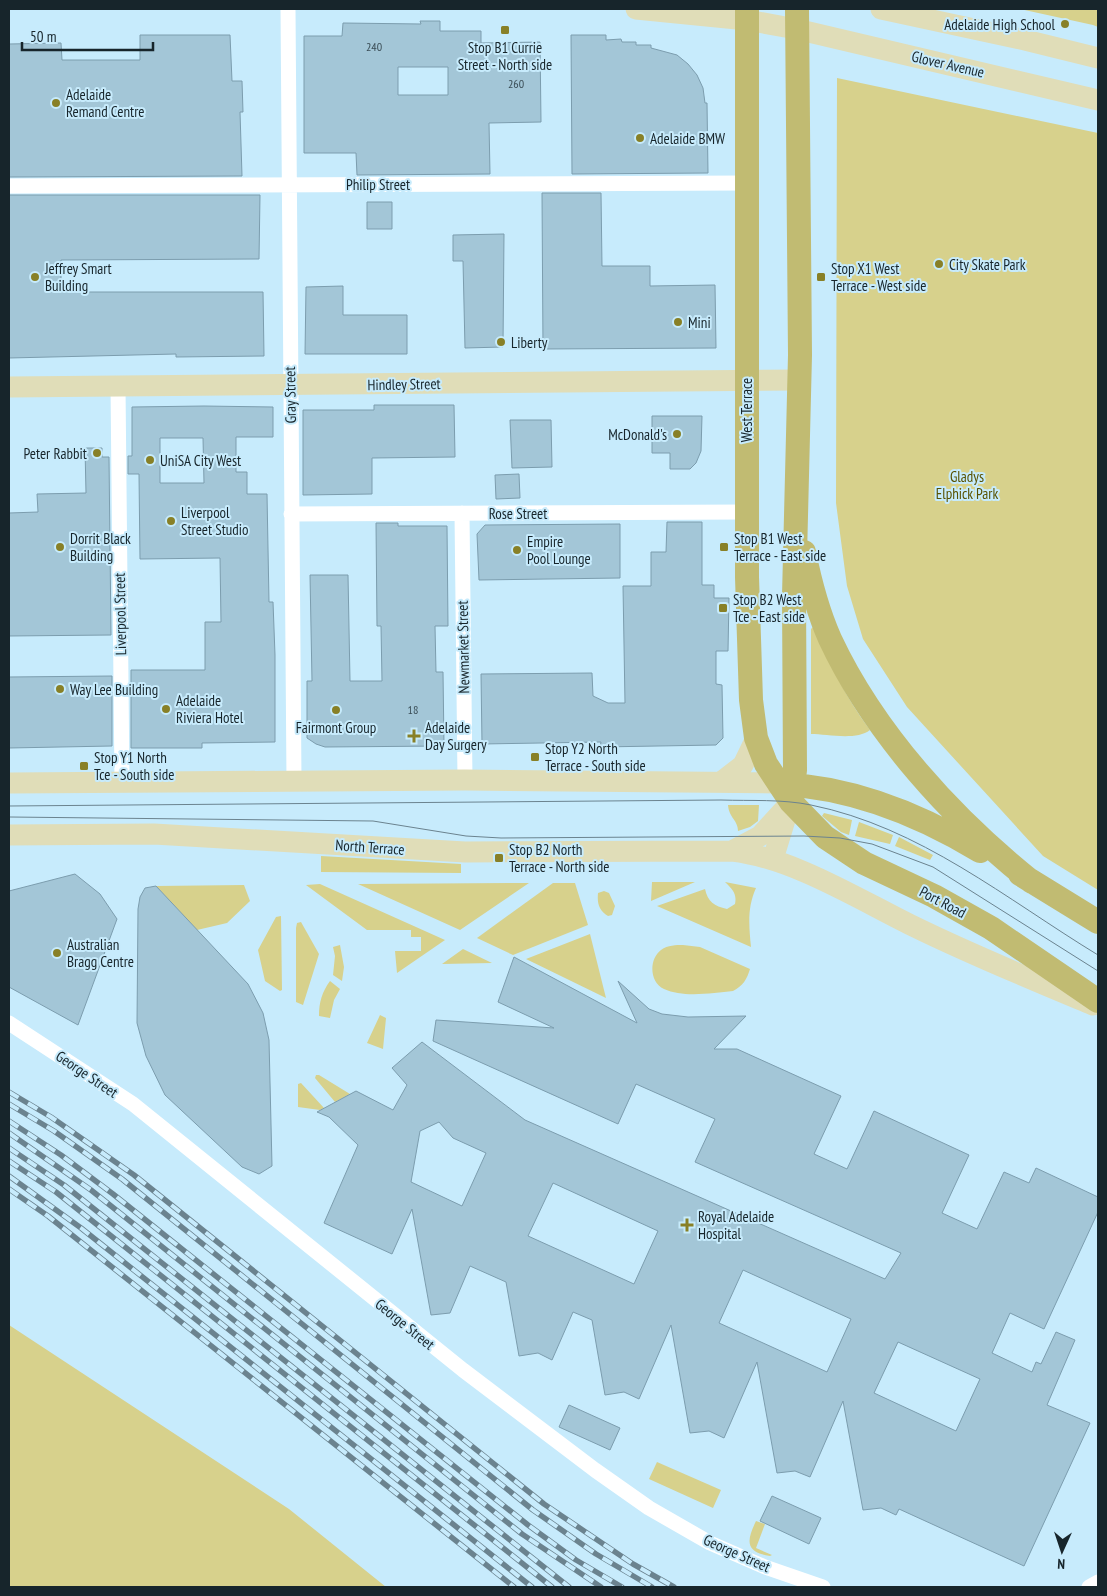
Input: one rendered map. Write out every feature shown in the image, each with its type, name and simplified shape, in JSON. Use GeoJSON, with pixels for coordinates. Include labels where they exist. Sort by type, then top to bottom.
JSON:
{"type":"FeatureCollection","features":[{"type":"Feature","properties":{"kind":"main road","name":"Glover Avenue"},"geometry":{"type":"LineString","coordinates":[[636,9],[796,19],[1098,100]]}},
{"type":"Feature","properties":{"kind":"main road"},"geometry":{"type":"LineString","coordinates":[[881,9],[1098,58]]}},
{"type":"Feature","properties":{"kind":"main road","name":"West Terrace"},"geometry":{"type":"LineString","coordinates":[[747,15],[746,512],[751,700],[756,738],[766,764],[788,790]]}},
{"type":"Feature","properties":{"kind":"main road"},"geometry":{"type":"LineString","coordinates":[[796,19],[799,380],[794,596],[788,790],[773,859],[970,953],[1098,1007]]}},
{"type":"Feature","properties":{"kind":"main road","name":"Hindley Street"},"geometry":{"type":"LineString","coordinates":[[9,387],[799,380]]}},
{"type":"Feature","properties":{"kind":"main road"},"geometry":{"type":"LineString","coordinates":[[797,484],[804,553],[819,609],[830,639],[866,702],[908,758],[960,818],[993,850],[1032,882]]}},
{"type":"Feature","properties":{"kind":"main road"},"geometry":{"type":"LineString","coordinates":[[721,782],[743,765],[756,738]]}},
{"type":"Feature","properties":{"kind":"main road"},"geometry":{"type":"LineString","coordinates":[[9,783],[465,780],[721,782],[788,790],[850,794],[918,818],[957,837],[1098,922]]}},
{"type":"Feature","properties":{"kind":"main road","name":"North Terrace"},"geometry":{"type":"LineString","coordinates":[[732,851],[760,836],[788,790]]}},
{"type":"Feature","properties":{"kind":"main road","name":"Port Road"},"geometry":{"type":"LineString","coordinates":[[788,790],[815,828],[848,854],[970,916],[1098,1001]]}},
{"type":"Feature","properties":{"kind":"main road","name":"North Terrace"},"geometry":{"type":"LineString","coordinates":[[9,835],[154,834],[465,852],[732,851],[773,859]]}},
{"type":"Feature","properties":{"kind":"street","name":"Gray Street"},"geometry":{"type":"LineString","coordinates":[[288,9],[289,385],[294,781]]}},
{"type":"Feature","properties":{"kind":"street","name":"Philip Street"},"geometry":{"type":"LineString","coordinates":[[9,186],[746,183]]}},
{"type":"Feature","properties":{"kind":"street","name":"Liverpool Street"},"geometry":{"type":"LineString","coordinates":[[118,386],[122,782]]}},
{"type":"Feature","properties":{"kind":"street","name":"Rose Street"},"geometry":{"type":"LineString","coordinates":[[291,514],[746,512]]}},
{"type":"Feature","properties":{"kind":"street","name":"Newmarket Street"},"geometry":{"type":"LineString","coordinates":[[462,513],[465,780]]}},
{"type":"Feature","properties":{"kind":"street","name":"George Street"},"geometry":{"type":"LineString","coordinates":[[9,1023],[133,1104],[462,1370],[649,1508],[710,1543],[765,1567],[823,1587]]}},
{"type":"Feature","properties":{"kind":"street"},"geometry":{"type":"LineString","coordinates":[[1089,1587],[1098,1582]]}},
{"type":"Feature","properties":{"kind":"green space"},"geometry":{"type":"Polygon","coordinates":[[[1020,9],[1098,9],[1098,27],[1093,25],[1020,9]]]}},
{"type":"Feature","properties":{"kind":"green space","name":"Gladys Elphick Park"},"geometry":{"type":"Polygon","coordinates":[[[837,78],[1098,133],[1098,890],[1043,856],[907,707],[863,639],[847,586],[836,503],[837,78]]]}},
{"type":"Feature","properties":{"kind":"green space"},"geometry":{"type":"Polygon","coordinates":[[[813,627],[816,628],[846,693],[870,730],[849,736],[811,734],[811,629],[813,627]]]}},
{"type":"Feature","properties":{"kind":"green space"},"geometry":{"type":"Polygon","coordinates":[[[728,805],[759,805],[758,821],[750,827],[738,831],[737,824],[730,813],[728,805]]]}},
{"type":"Feature","properties":{"kind":"green space"},"geometry":{"type":"Polygon","coordinates":[[[824,813],[852,820],[849,835],[841,832],[822,816],[824,813]]]}},
{"type":"Feature","properties":{"kind":"green space"},"geometry":{"type":"Polygon","coordinates":[[[859,822],[893,835],[890,844],[855,836],[859,822]]]}},
{"type":"Feature","properties":{"kind":"green space"},"geometry":{"type":"Polygon","coordinates":[[[899,837],[933,855],[930,860],[895,846],[899,837]]]}},
{"type":"Feature","properties":{"kind":"green space"},"geometry":{"type":"Polygon","coordinates":[[[321,856],[461,864],[461,873],[321,872],[321,856]]]}},
{"type":"Feature","properties":{"kind":"green space"},"geometry":{"type":"Polygon","coordinates":[[[652,882],[695,882],[651,901],[652,882]]]}},
{"type":"Feature","properties":{"kind":"green space"},"geometry":{"type":"Polygon","coordinates":[[[725,882],[756,888],[750,910],[751,947],[657,906],[705,889],[712,903],[727,909],[735,904],[735,895],[725,882]]]}},
{"type":"Feature","properties":{"kind":"green space"},"geometry":{"type":"Polygon","coordinates":[[[529,883],[460,930],[358,884],[529,883]]]}},
{"type":"Feature","properties":{"kind":"green space"},"geometry":{"type":"Polygon","coordinates":[[[553,883],[575,883],[588,925],[513,955],[477,938],[553,883]]]}},
{"type":"Feature","properties":{"kind":"green space"},"geometry":{"type":"Polygon","coordinates":[[[320,884],[445,940],[397,973],[395,951],[421,951],[421,937],[411,937],[411,930],[367,930],[306,885],[320,884]]]}},
{"type":"Feature","properties":{"kind":"green space"},"geometry":{"type":"Polygon","coordinates":[[[244,885],[250,901],[227,923],[197,930],[156,886],[244,885]]]}},
{"type":"Feature","properties":{"kind":"green space"},"geometry":{"type":"Polygon","coordinates":[[[604,891],[609,893],[615,906],[612,915],[608,916],[598,904],[598,893],[604,891]]]}},
{"type":"Feature","properties":{"kind":"green space"},"geometry":{"type":"Polygon","coordinates":[[[281,916],[282,990],[280,991],[265,981],[258,950],[276,917],[281,916]]]}},
{"type":"Feature","properties":{"kind":"green space"},"geometry":{"type":"Polygon","coordinates":[[[301,922],[319,954],[303,1005],[296,1002],[296,928],[297,923],[301,922]]]}},
{"type":"Feature","properties":{"kind":"green space"},"geometry":{"type":"Polygon","coordinates":[[[590,934],[606,998],[526,959],[590,934]]]}},
{"type":"Feature","properties":{"kind":"green space"},"geometry":{"type":"Polygon","coordinates":[[[340,945],[344,967],[342,981],[333,975],[335,956],[333,947],[340,945]]]}},
{"type":"Feature","properties":{"kind":"green space"},"geometry":{"type":"Polygon","coordinates":[[[683,945],[700,947],[750,969],[746,979],[733,991],[689,994],[664,989],[659,986],[653,976],[654,959],[664,948],[683,945]]]}},
{"type":"Feature","properties":{"kind":"green space"},"geometry":{"type":"Polygon","coordinates":[[[463,949],[492,963],[442,964],[463,949]]]}},
{"type":"Feature","properties":{"kind":"green space"},"geometry":{"type":"Polygon","coordinates":[[[330,981],[340,989],[334,1000],[330,1018],[319,1016],[322,997],[330,981]]]}},
{"type":"Feature","properties":{"kind":"green space"},"geometry":{"type":"Polygon","coordinates":[[[380,1015],[386,1018],[383,1049],[367,1043],[380,1015]]]}},
{"type":"Feature","properties":{"kind":"green space"},"geometry":{"type":"Polygon","coordinates":[[[316,1075],[350,1094],[335,1102],[315,1078],[316,1075]]]}},
{"type":"Feature","properties":{"kind":"green space"},"geometry":{"type":"Polygon","coordinates":[[[301,1083],[324,1108],[320,1110],[298,1107],[298,1084],[301,1083]]]}},
{"type":"Feature","properties":{"kind":"green space"},"geometry":{"type":"Polygon","coordinates":[[[9,1325],[289,1509],[386,1587],[9,1587],[9,1325]]]}},
{"type":"Feature","properties":{"kind":"green space"},"geometry":{"type":"Polygon","coordinates":[[[657,1462],[721,1490],[713,1508],[649,1479],[657,1462]]]}},
{"type":"Feature","properties":{"kind":"green space"},"geometry":{"type":"Polygon","coordinates":[[[756,1521],[765,1524],[756,1548],[772,1555],[770,1556],[756,1552],[750,1544],[751,1534],[756,1521]]]}},
{"type":"Feature","properties":{"kind":"building"},"geometry":{"type":"Polygon","coordinates":[[[420,21],[440,21],[440,31],[481,31],[481,43],[540,42],[541,122],[489,123],[490,174],[357,175],[356,153],[304,153],[304,36],[342,36],[343,23],[421,24],[420,21]],[[398,67],[398,95],[448,95],[448,67],[398,67]]]}},
{"type":"Feature","properties":{"kind":"building","name":"Adelaide Remand Centre"},"geometry":{"type":"Polygon","coordinates":[[[140,35],[230,35],[232,81],[242,81],[243,112],[240,112],[242,176],[9,177],[9,44],[61,43],[62,60],[140,60],[140,35]]]}},
{"type":"Feature","properties":{"kind":"building","name":"Adelaide BMW"},"geometry":{"type":"Polygon","coordinates":[[[571,35],[606,35],[606,40],[621,39],[622,42],[636,42],[636,45],[651,45],[651,48],[677,55],[688,64],[697,75],[703,88],[705,103],[707,103],[708,173],[572,174],[571,35]]]}},
{"type":"Feature","properties":{"kind":"building"},"geometry":{"type":"Polygon","coordinates":[[[542,193],[601,193],[602,266],[650,266],[650,286],[715,285],[716,348],[543,349],[542,193]]]}},
{"type":"Feature","properties":{"kind":"building"},"geometry":{"type":"Polygon","coordinates":[[[9,195],[260,195],[259,259],[61,260],[61,292],[263,292],[264,356],[176,357],[176,354],[9,358],[9,195]]]}},
{"type":"Feature","properties":{"kind":"building"},"geometry":{"type":"Polygon","coordinates":[[[367,202],[392,202],[392,229],[367,229],[367,202]]]}},
{"type":"Feature","properties":{"kind":"building"},"geometry":{"type":"Polygon","coordinates":[[[504,234],[503,347],[465,348],[463,261],[453,261],[453,235],[504,234]]]}},
{"type":"Feature","properties":{"kind":"building"},"geometry":{"type":"Polygon","coordinates":[[[343,286],[343,315],[407,315],[407,354],[305,354],[306,287],[343,286]]]}},
{"type":"Feature","properties":{"kind":"building"},"geometry":{"type":"Polygon","coordinates":[[[374,405],[454,405],[455,457],[372,458],[372,494],[303,495],[303,410],[374,410],[374,405]]]}},
{"type":"Feature","properties":{"kind":"building"},"geometry":{"type":"Polygon","coordinates":[[[132,407],[273,407],[273,437],[236,437],[236,472],[247,472],[247,494],[267,494],[269,602],[273,602],[275,655],[275,742],[202,743],[202,748],[131,748],[131,670],[205,670],[205,622],[221,622],[220,558],[140,559],[139,474],[128,474],[128,456],[132,456],[132,407]],[[160,438],[160,483],[204,483],[203,438],[160,438]]]}},
{"type":"Feature","properties":{"kind":"building","name":"McDonald's"},"geometry":{"type":"Polygon","coordinates":[[[652,416],[702,416],[701,451],[696,463],[690,469],[670,469],[670,453],[652,453],[652,416]]]}},
{"type":"Feature","properties":{"kind":"building"},"geometry":{"type":"Polygon","coordinates":[[[510,420],[551,420],[552,467],[512,468],[510,420]]]}},
{"type":"Feature","properties":{"kind":"building"},"geometry":{"type":"Polygon","coordinates":[[[85,448],[102,448],[102,457],[109,457],[111,635],[9,636],[9,513],[38,512],[37,494],[86,493],[85,448]]]}},
{"type":"Feature","properties":{"kind":"building"},"geometry":{"type":"Polygon","coordinates":[[[519,474],[520,498],[496,499],[495,475],[519,474]]]}},
{"type":"Feature","properties":{"kind":"building"},"geometry":{"type":"Polygon","coordinates":[[[667,522],[702,522],[702,585],[714,585],[714,598],[729,598],[728,651],[716,651],[716,684],[722,685],[723,738],[716,745],[600,747],[601,742],[482,744],[481,674],[592,673],[593,696],[608,703],[625,703],[623,586],[651,586],[651,552],[666,552],[667,522]]]}},
{"type":"Feature","properties":{"kind":"building"},"geometry":{"type":"Polygon","coordinates":[[[376,523],[398,523],[398,526],[447,526],[448,626],[435,626],[436,672],[443,672],[444,746],[325,747],[307,738],[307,681],[312,681],[310,575],[348,575],[350,681],[382,681],[381,626],[377,626],[376,523]]]}},
{"type":"Feature","properties":{"kind":"building"},"geometry":{"type":"Polygon","coordinates":[[[620,524],[620,578],[479,580],[477,534],[485,525],[620,524]]]}},
{"type":"Feature","properties":{"kind":"building"},"geometry":{"type":"Polygon","coordinates":[[[112,676],[112,746],[9,748],[9,677],[112,676]]]}},
{"type":"Feature","properties":{"kind":"building","name":"Australian Bragg Centre"},"geometry":{"type":"Polygon","coordinates":[[[75,874],[100,894],[117,919],[78,1025],[9,987],[9,891],[75,874]]]}},
{"type":"Feature","properties":{"kind":"building"},"geometry":{"type":"Polygon","coordinates":[[[156,886],[248,984],[263,1013],[269,1040],[272,1166],[259,1174],[242,1167],[165,1095],[146,1056],[137,1023],[138,909],[140,897],[145,888],[156,886]]]}},
{"type":"Feature","properties":{"kind":"building"},"geometry":{"type":"Polygon","coordinates":[[[514,957],[637,1023],[618,981],[649,1009],[662,1014],[688,1017],[746,1016],[714,1049],[737,1049],[841,1096],[814,1154],[847,1169],[874,1111],[969,1155],[942,1213],[977,1229],[1004,1172],[1029,1183],[1036,1168],[1098,1197],[1098,1212],[1044,1329],[1010,1313],[992,1353],[1032,1372],[1036,1362],[1041,1364],[1056,1332],[1075,1340],[1047,1405],[1090,1423],[1024,1566],[899,1509],[896,1515],[881,1508],[863,1510],[843,1401],[810,1477],[795,1471],[777,1473],[757,1362],[724,1438],[709,1431],[690,1433],[671,1325],[639,1399],[624,1392],[605,1395],[592,1320],[573,1312],[552,1360],[538,1353],[519,1356],[506,1282],[470,1266],[450,1313],[431,1315],[412,1209],[392,1254],[324,1223],[358,1145],[329,1117],[317,1112],[356,1091],[393,1110],[407,1085],[392,1068],[422,1042],[525,1120],[885,1279],[901,1253],[695,1162],[715,1119],[636,1084],[618,1124],[433,1041],[436,1020],[554,1028],[498,1002],[514,957]],[[439,1122],[420,1131],[411,1182],[462,1206],[486,1153],[453,1138],[439,1122]],[[553,1183],[528,1236],[634,1284],[658,1231],[553,1183]],[[743,1270],[719,1323],[827,1372],[851,1319],[743,1270]],[[898,1342],[874,1393],[956,1431],[980,1379],[898,1342]]]}},
{"type":"Feature","properties":{"kind":"building"},"geometry":{"type":"Polygon","coordinates":[[[569,1405],[620,1428],[610,1450],[559,1427],[569,1405]]]}},
{"type":"Feature","properties":{"kind":"building"},"geometry":{"type":"Polygon","coordinates":[[[772,1496],[821,1518],[809,1544],[760,1521],[772,1496]]]}},
{"type":"Feature","properties":{"kind":"tram line"},"geometry":{"type":"LineString","coordinates":[[9,806],[721,800],[800,803],[851,815],[925,847],[961,867],[1098,955]]}},
{"type":"Feature","properties":{"kind":"tram line"},"geometry":{"type":"LineString","coordinates":[[9,817],[373,821],[466,836],[501,838],[804,836],[840,838],[872,844],[933,867],[1098,971]]}},
{"type":"Feature","properties":{"kind":"railway"},"geometry":{"type":"LineString","coordinates":[[9,1092],[51,1117],[134,1175],[544,1504],[633,1564],[674,1587]]}},
{"type":"Feature","properties":{"kind":"railway"},"geometry":{"type":"LineString","coordinates":[[9,1104],[54,1131],[122,1179],[533,1510],[596,1554],[652,1587]]}},
{"type":"Feature","properties":{"kind":"railway"},"geometry":{"type":"LineString","coordinates":[[9,1121],[61,1155],[113,1194],[528,1525],[576,1560],[622,1587]]}},
{"type":"Feature","properties":{"kind":"railway"},"geometry":{"type":"LineString","coordinates":[[9,1133],[91,1190],[522,1534],[601,1587]]}},
{"type":"Feature","properties":{"kind":"railway"},"geometry":{"type":"LineString","coordinates":[[9,1148],[64,1185],[569,1587]]}},
{"type":"Feature","properties":{"kind":"railway"},"geometry":{"type":"LineString","coordinates":[[9,1161],[56,1192],[552,1587]]}},
{"type":"Feature","properties":{"kind":"railway"},"geometry":{"type":"LineString","coordinates":[[9,1176],[81,1228],[532,1587]]}},
{"type":"Feature","properties":{"kind":"railway"},"geometry":{"type":"LineString","coordinates":[[9,1189],[48,1216],[514,1587]]}},
{"type":"Feature","properties":{"kind":"place","name":"Adelaide High School"},"geometry":{"type":"Point","coordinates":[1065,24]}},
{"type":"Feature","properties":{"kind":"place","name":"Stop B1 Currie Street - North side"},"geometry":{"type":"Point","coordinates":[505,30]}},
{"type":"Feature","properties":{"kind":"place","name":"Adelaide Remand Centre"},"geometry":{"type":"Point","coordinates":[56,103]}},
{"type":"Feature","properties":{"kind":"place","name":"Adelaide BMW"},"geometry":{"type":"Point","coordinates":[640,138]}},
{"type":"Feature","properties":{"kind":"place","name":"City Skate Park"},"geometry":{"type":"Point","coordinates":[939,264]}},
{"type":"Feature","properties":{"kind":"place","name":"Jeffrey Smart Building"},"geometry":{"type":"Point","coordinates":[35,277]}},
{"type":"Feature","properties":{"kind":"place","name":"Stop X1 West Terrace - West side"},"geometry":{"type":"Point","coordinates":[821,277]}},
{"type":"Feature","properties":{"kind":"place","name":"Mini"},"geometry":{"type":"Point","coordinates":[678,322]}},
{"type":"Feature","properties":{"kind":"place","name":"Liberty"},"geometry":{"type":"Point","coordinates":[501,342]}},
{"type":"Feature","properties":{"kind":"place","name":"McDonald's"},"geometry":{"type":"Point","coordinates":[677,434]}},
{"type":"Feature","properties":{"kind":"place","name":"Peter Rabbit"},"geometry":{"type":"Point","coordinates":[97,453]}},
{"type":"Feature","properties":{"kind":"place","name":"UniSA City West"},"geometry":{"type":"Point","coordinates":[150,460]}},
{"type":"Feature","properties":{"kind":"place","name":"Liverpool Street Studio"},"geometry":{"type":"Point","coordinates":[171,521]}},
{"type":"Feature","properties":{"kind":"place","name":"Dorrit Black Building"},"geometry":{"type":"Point","coordinates":[60,547]}},
{"type":"Feature","properties":{"kind":"place","name":"Stop B1 West Terrace - East side"},"geometry":{"type":"Point","coordinates":[724,547]}},
{"type":"Feature","properties":{"kind":"place","name":"Empire Pool Lounge"},"geometry":{"type":"Point","coordinates":[517,550]}},
{"type":"Feature","properties":{"kind":"place","name":"Stop B2 West Tce - East side"},"geometry":{"type":"Point","coordinates":[723,608]}},
{"type":"Feature","properties":{"kind":"place","name":"Way Lee Building"},"geometry":{"type":"Point","coordinates":[60,689]}},
{"type":"Feature","properties":{"kind":"place","name":"Adelaide Riviera Hotel"},"geometry":{"type":"Point","coordinates":[166,709]}},
{"type":"Feature","properties":{"kind":"place","name":"Fairmont Group"},"geometry":{"type":"Point","coordinates":[336,710]}},
{"type":"Feature","properties":{"kind":"place","name":"Adelaide Day Surgery"},"geometry":{"type":"Point","coordinates":[414,736]}},
{"type":"Feature","properties":{"kind":"place","name":"Stop Y2 North Terrace - South side"},"geometry":{"type":"Point","coordinates":[535,757]}},
{"type":"Feature","properties":{"kind":"place","name":"Stop Y1 North Tce - South side"},"geometry":{"type":"Point","coordinates":[84,766]}},
{"type":"Feature","properties":{"kind":"place","name":"Stop B2 North Terrace - North side"},"geometry":{"type":"Point","coordinates":[499,858]}},
{"type":"Feature","properties":{"kind":"place","name":"Australian Bragg Centre"},"geometry":{"type":"Point","coordinates":[57,953]}},
{"type":"Feature","properties":{"kind":"place","name":"Royal Adelaide Hospital"},"geometry":{"type":"Point","coordinates":[687,1225]}}]}
